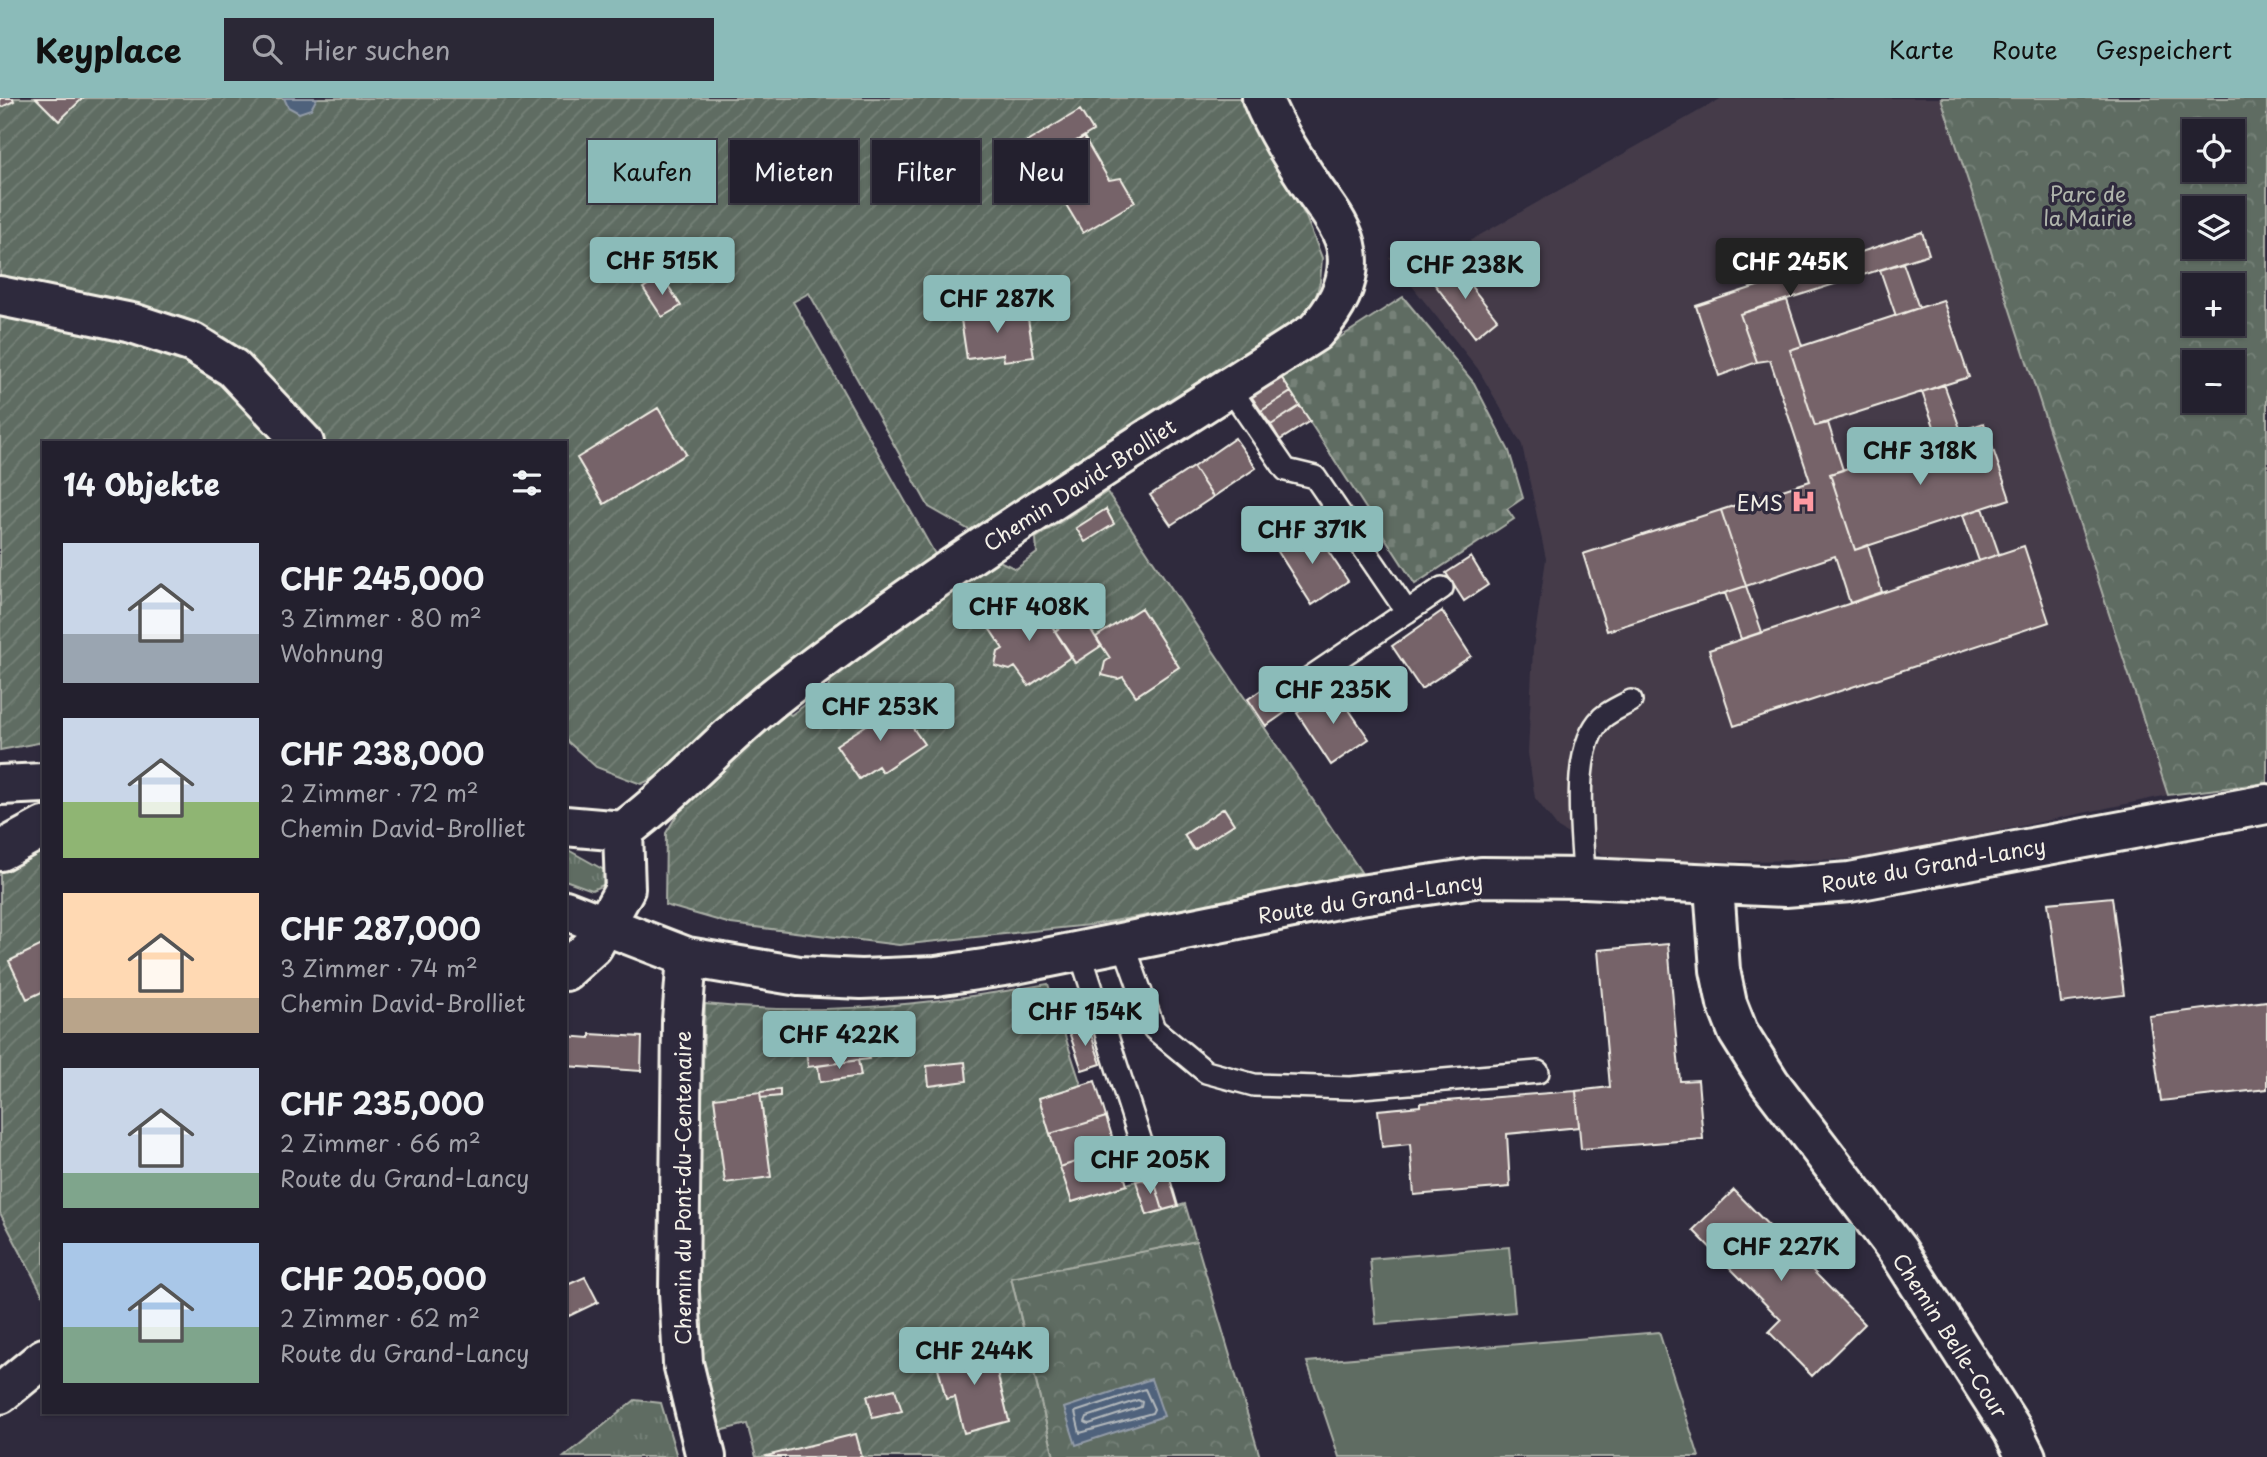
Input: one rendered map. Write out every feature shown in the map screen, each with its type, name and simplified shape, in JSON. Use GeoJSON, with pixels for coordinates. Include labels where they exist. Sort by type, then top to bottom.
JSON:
{"type":"FeatureCollection","features":[{"type":"Feature","properties":{"kind":"street","name":"Chemin David-Brolliet"},"geometry":{"type":"LineString","coordinates":[[623,831],[655,808],[780,692],[951,567],[1315,332],[1335,310],[1348,268],[1347,247],[1336,224],[1287,150],[1262,98]]}},
{"type":"Feature","properties":{"kind":"street"},"geometry":{"type":"LineString","coordinates":[[0,296],[132,323],[193,343],[233,368],[302,441]]}},
{"type":"Feature","properties":{"kind":"street"},"geometry":{"type":"LineString","coordinates":[[0,785],[42,783]]}},
{"type":"Feature","properties":{"kind":"street","name":"Route du Grand-Lancy"},"geometry":{"type":"LineString","coordinates":[[567,911],[687,957],[799,976],[861,979],[936,976],[1481,877],[1584,878],[1714,886],[1785,887],[1850,882],[2267,804]]}},
{"type":"Feature","properties":{"kind":"street"},"geometry":{"type":"LineString","coordinates":[[567,825],[623,831],[625,889],[593,946],[567,969]]}},
{"type":"Feature","properties":{"kind":"street"},"geometry":{"type":"LineString","coordinates":[[0,851],[42,828]]}},
{"type":"Feature","properties":{"kind":"street","name":"Chemin Belle-Cour"},"geometry":{"type":"LineString","coordinates":[[1714,886],[1720,970],[1727,1004],[1738,1032],[1770,1083],[1898,1251],[2013,1432],[2026,1457]]}},
{"type":"Feature","properties":{"kind":"street","name":"Chemin du Pont-du-Centenaire"},"geometry":{"type":"LineString","coordinates":[[687,957],[682,1021],[679,1292],[683,1363],[706,1457]]}},
{"type":"Feature","properties":{"kind":"street"},"geometry":{"type":"LineString","coordinates":[[4,1384],[42,1359]]}},
{"type":"Feature","properties":{"kind":"lane"},"geometry":{"type":"LineString","coordinates":[[1229,387],[1286,470],[1315,477],[1407,612]]}},
{"type":"Feature","properties":{"kind":"lane"},"geometry":{"type":"LineString","coordinates":[[1305,681],[1442,588]]}},
{"type":"Feature","properties":{"kind":"lane"},"geometry":{"type":"LineString","coordinates":[[1584,878],[1581,767],[1587,740],[1603,717],[1631,701]]}},
{"type":"Feature","properties":{"kind":"lane"},"geometry":{"type":"LineString","coordinates":[[1123,942],[1154,1029],[1206,1072],[1254,1085],[1350,1088],[1538,1072]]}},
{"type":"Feature","properties":{"kind":"lane"},"geometry":{"type":"LineString","coordinates":[[1080,951],[1150,1170]]}},
{"type":"Feature","properties":{"kind":"shaded area","name":"EMS"},"geometry":{"type":"Polygon","coordinates":[[[1722,98],[1941,98],[2168,795],[1866,859],[1617,863],[1558,828],[1535,798],[1528,753],[1533,649],[1546,559],[1522,445],[1478,369],[1389,257],[1464,244],[1722,98]]]}},
{"type":"Feature","properties":{"kind":"green space"},"geometry":{"type":"Polygon","coordinates":[[[0,98],[1240,98],[1306,217],[1322,258],[1320,282],[1312,310],[1255,360],[980,536],[929,507],[809,293],[793,302],[936,556],[684,765],[641,784],[596,767],[567,741],[567,441],[316,441],[288,404],[216,332],[73,295],[0,283],[0,98]]]}},
{"type":"Feature","properties":{"kind":"green space","name":"Parc de la Mairie"},"geometry":{"type":"Polygon","coordinates":[[[1941,98],[2267,98],[2267,783],[2168,795],[1941,98]]]}},
{"type":"Feature","properties":{"kind":"green space"},"geometry":{"type":"Polygon","coordinates":[[[1403,297],[1474,383],[1509,451],[1523,498],[1507,509],[1514,519],[1415,584],[1280,376],[1403,297]]]}},
{"type":"Feature","properties":{"kind":"green space"},"geometry":{"type":"Polygon","coordinates":[[[0,311],[124,332],[219,372],[280,441],[42,441],[42,742],[0,750],[0,311]]]}},
{"type":"Feature","properties":{"kind":"green space"},"geometry":{"type":"Polygon","coordinates":[[[1107,492],[1361,872],[1236,900],[1090,925],[899,945],[731,924],[665,905],[666,833],[689,795],[783,710],[791,715],[828,688],[838,662],[995,559],[1016,569],[1037,553],[1036,538],[1107,492]]]}},
{"type":"Feature","properties":{"kind":"green space"},"geometry":{"type":"Polygon","coordinates":[[[42,843],[42,1293],[0,1213],[0,865],[42,843]]]}},
{"type":"Feature","properties":{"kind":"green space"},"geometry":{"type":"Polygon","coordinates":[[[567,852],[604,870],[603,885],[592,890],[567,881],[567,852]]]}},
{"type":"Feature","properties":{"kind":"green space"},"geometry":{"type":"Polygon","coordinates":[[[1048,984],[1081,1085],[1039,1099],[1072,1202],[1136,1181],[1147,1215],[1185,1204],[1196,1241],[1011,1278],[1054,1457],[756,1457],[747,1424],[715,1432],[694,1340],[705,1004],[748,1008],[834,1009],[919,1003],[1048,984]]]}},
{"type":"Feature","properties":{"kind":"green space"},"geometry":{"type":"Polygon","coordinates":[[[1196,1241],[1260,1457],[1054,1457],[1011,1277],[1196,1241]]]}},
{"type":"Feature","properties":{"kind":"green space"},"geometry":{"type":"Polygon","coordinates":[[[1509,1247],[1515,1312],[1376,1324],[1370,1259],[1509,1247]]]}},
{"type":"Feature","properties":{"kind":"green space"},"geometry":{"type":"Polygon","coordinates":[[[1659,1332],[1699,1457],[1339,1457],[1307,1362],[1659,1332]]]}},
{"type":"Feature","properties":{"kind":"green space"},"geometry":{"type":"Polygon","coordinates":[[[635,1400],[661,1403],[677,1457],[564,1457],[635,1400]]]}},
{"type":"Feature","properties":{"kind":"water"},"geometry":{"type":"Polygon","coordinates":[[[284,98],[317,98],[311,109],[299,113],[288,107],[284,98]]]}},
{"type":"Feature","properties":{"kind":"water"},"geometry":{"type":"Polygon","coordinates":[[[1151,1379],[1164,1416],[1076,1445],[1064,1408],[1151,1379]]]}},
{"type":"Feature","properties":{"kind":"building"},"geometry":{"type":"Polygon","coordinates":[[[0,98],[13,98],[14,101],[0,108],[0,98]]]}},
{"type":"Feature","properties":{"kind":"building"},"geometry":{"type":"Polygon","coordinates":[[[36,98],[83,98],[59,121],[36,98]]]}},
{"type":"Feature","properties":{"kind":"building"},"geometry":{"type":"Polygon","coordinates":[[[1080,110],[1093,131],[1078,140],[1030,140],[1080,110]]]}},
{"type":"Feature","properties":{"kind":"building"},"geometry":{"type":"Polygon","coordinates":[[[1088,144],[1109,180],[1121,178],[1135,202],[1083,233],[1065,203],[1088,203],[1088,144]]]}},
{"type":"Feature","properties":{"kind":"building"},"geometry":{"type":"Polygon","coordinates":[[[1922,232],[1929,254],[1740,314],[1757,362],[1719,376],[1696,306],[1922,232]]]}},
{"type":"Feature","properties":{"kind":"building"},"geometry":{"type":"Polygon","coordinates":[[[1903,263],[1919,308],[1896,316],[1880,270],[1903,263]]]}},
{"type":"Feature","properties":{"kind":"building"},"geometry":{"type":"Polygon","coordinates":[[[1455,266],[1497,319],[1475,337],[1433,282],[1455,266]]]}},
{"type":"Feature","properties":{"kind":"building"},"geometry":{"type":"Polygon","coordinates":[[[662,276],[681,306],[662,317],[643,288],[662,276]]]}},
{"type":"Feature","properties":{"kind":"building"},"geometry":{"type":"Polygon","coordinates":[[[1787,300],[1802,346],[1790,350],[1815,426],[1828,423],[1843,470],[1830,474],[1855,550],[1868,545],[1882,592],[1850,603],[1835,556],[1746,586],[1721,510],[1810,481],[1770,360],[1757,362],[1740,314],[1787,300]]]}},
{"type":"Feature","properties":{"kind":"building"},"geometry":{"type":"Polygon","coordinates":[[[1943,300],[1969,377],[1815,426],[1790,350],[1943,300]]]}},
{"type":"Feature","properties":{"kind":"building"},"geometry":{"type":"Polygon","coordinates":[[[989,310],[990,317],[1027,312],[1034,357],[1004,361],[1003,354],[967,359],[960,313],[989,310]]]}},
{"type":"Feature","properties":{"kind":"building"},"geometry":{"type":"Polygon","coordinates":[[[1281,377],[1291,392],[1261,411],[1251,396],[1281,377]]]}},
{"type":"Feature","properties":{"kind":"building"},"geometry":{"type":"Polygon","coordinates":[[[1944,384],[1961,431],[1938,438],[1922,392],[1944,384]]]}},
{"type":"Feature","properties":{"kind":"building"},"geometry":{"type":"Polygon","coordinates":[[[1291,392],[1300,406],[1271,425],[1261,411],[1291,392]]]}},
{"type":"Feature","properties":{"kind":"building"},"geometry":{"type":"Polygon","coordinates":[[[1300,406],[1310,421],[1280,440],[1271,425],[1300,406]]]}},
{"type":"Feature","properties":{"kind":"building"},"geometry":{"type":"Polygon","coordinates":[[[658,408],[686,454],[604,504],[577,458],[658,408]]]}},
{"type":"Feature","properties":{"kind":"building"},"geometry":{"type":"Polygon","coordinates":[[[1984,423],[2010,499],[1855,550],[1830,474],[1984,423]]]}},
{"type":"Feature","properties":{"kind":"building"},"geometry":{"type":"Polygon","coordinates":[[[1235,438],[1256,468],[1213,497],[1193,467],[1235,438]]]}},
{"type":"Feature","properties":{"kind":"building"},"geometry":{"type":"Polygon","coordinates":[[[1193,467],[1213,497],[1171,525],[1150,495],[1193,467]]]}},
{"type":"Feature","properties":{"kind":"building"},"geometry":{"type":"Polygon","coordinates":[[[1983,508],[1999,554],[1979,561],[1963,515],[1983,508]]]}},
{"type":"Feature","properties":{"kind":"building"},"geometry":{"type":"Polygon","coordinates":[[[1106,509],[1114,524],[1085,542],[1076,528],[1106,509]]]}},
{"type":"Feature","properties":{"kind":"building"},"geometry":{"type":"Polygon","coordinates":[[[1721,510],[1746,586],[1607,631],[1583,554],[1721,510]]]}},
{"type":"Feature","properties":{"kind":"building"},"geometry":{"type":"Polygon","coordinates":[[[1312,527],[1348,581],[1312,605],[1277,550],[1312,527]]]}},
{"type":"Feature","properties":{"kind":"building"},"geometry":{"type":"Polygon","coordinates":[[[2024,546],[2049,622],[1734,726],[1709,650],[2024,546]]]}},
{"type":"Feature","properties":{"kind":"building"},"geometry":{"type":"Polygon","coordinates":[[[1471,557],[1488,585],[1464,601],[1446,573],[1471,557]]]}},
{"type":"Feature","properties":{"kind":"building"},"geometry":{"type":"Polygon","coordinates":[[[1746,586],[1762,632],[1741,639],[1725,593],[1746,586]]]}},
{"type":"Feature","properties":{"kind":"building"},"geometry":{"type":"Polygon","coordinates":[[[1033,598],[1072,656],[1029,686],[1015,667],[1010,670],[995,666],[998,652],[1003,649],[989,628],[1033,598]]]}},
{"type":"Feature","properties":{"kind":"building"},"geometry":{"type":"Polygon","coordinates":[[[1141,608],[1179,667],[1136,696],[1123,677],[1118,679],[1102,675],[1105,662],[1110,658],[1096,637],[1141,608]]]}},
{"type":"Feature","properties":{"kind":"building"},"geometry":{"type":"Polygon","coordinates":[[[1442,611],[1471,656],[1421,689],[1392,646],[1442,611]]]}},
{"type":"Feature","properties":{"kind":"building"},"geometry":{"type":"Polygon","coordinates":[[[1081,614],[1101,646],[1075,663],[1055,631],[1081,614]]]}},
{"type":"Feature","properties":{"kind":"building"},"geometry":{"type":"Polygon","coordinates":[[[1276,680],[1293,707],[1266,726],[1248,699],[1276,680]]]}},
{"type":"Feature","properties":{"kind":"building"},"geometry":{"type":"Polygon","coordinates":[[[1334,688],[1369,739],[1331,765],[1297,713],[1334,688]]]}},
{"type":"Feature","properties":{"kind":"building"},"geometry":{"type":"Polygon","coordinates":[[[897,705],[924,744],[882,772],[878,766],[859,779],[836,745],[897,705]]]}},
{"type":"Feature","properties":{"kind":"building"},"geometry":{"type":"Polygon","coordinates":[[[1224,808],[1234,824],[1194,850],[1184,835],[1224,808]]]}},
{"type":"Feature","properties":{"kind":"building"},"geometry":{"type":"Polygon","coordinates":[[[2112,897],[2124,995],[2061,1003],[2048,903],[2112,897]]]}},
{"type":"Feature","properties":{"kind":"building"},"geometry":{"type":"Polygon","coordinates":[[[1668,944],[1680,1081],[1698,1080],[1703,1139],[1581,1149],[1576,1091],[1610,1087],[1598,950],[1668,944]]]}},
{"type":"Feature","properties":{"kind":"building"},"geometry":{"type":"Polygon","coordinates":[[[42,945],[42,992],[27,999],[9,961],[42,945]]]}},
{"type":"Feature","properties":{"kind":"building"},"geometry":{"type":"Polygon","coordinates":[[[2267,1001],[2267,1089],[2161,1101],[2149,1016],[2267,1001]]]}},
{"type":"Feature","properties":{"kind":"building"},"geometry":{"type":"Polygon","coordinates":[[[898,1020],[903,1052],[868,1057],[864,1025],[898,1020]]]}},
{"type":"Feature","properties":{"kind":"building"},"geometry":{"type":"Polygon","coordinates":[[[864,1023],[869,1059],[808,1067],[804,1032],[864,1023]]]}},
{"type":"Feature","properties":{"kind":"building"},"geometry":{"type":"Polygon","coordinates":[[[1088,1026],[1101,1064],[1082,1070],[1069,1032],[1088,1026]]]}},
{"type":"Feature","properties":{"kind":"building"},"geometry":{"type":"Polygon","coordinates":[[[590,1034],[642,1037],[641,1071],[567,1066],[567,1036],[590,1038],[590,1034]]]}},
{"type":"Feature","properties":{"kind":"building"},"geometry":{"type":"Polygon","coordinates":[[[858,1060],[861,1076],[820,1082],[818,1066],[858,1060]]]}},
{"type":"Feature","properties":{"kind":"building"},"geometry":{"type":"Polygon","coordinates":[[[965,1062],[967,1081],[929,1086],[927,1066],[965,1062]]]}},
{"type":"Feature","properties":{"kind":"building"},"geometry":{"type":"Polygon","coordinates":[[[1095,1081],[1106,1117],[1050,1134],[1039,1098],[1095,1081]]]}},
{"type":"Feature","properties":{"kind":"building"},"geometry":{"type":"Polygon","coordinates":[[[780,1089],[780,1096],[761,1098],[760,1092],[780,1089]]]}},
{"type":"Feature","properties":{"kind":"building"},"geometry":{"type":"Polygon","coordinates":[[[1576,1091],[1579,1127],[1507,1134],[1510,1187],[1414,1195],[1410,1144],[1382,1147],[1378,1110],[1420,1106],[1420,1103],[1576,1091]]]}},
{"type":"Feature","properties":{"kind":"building"},"geometry":{"type":"Polygon","coordinates":[[[760,1092],[771,1177],[725,1183],[714,1098],[760,1092]]]}},
{"type":"Feature","properties":{"kind":"building"},"geometry":{"type":"Polygon","coordinates":[[[1106,1117],[1116,1149],[1060,1167],[1050,1134],[1106,1117]]]}},
{"type":"Feature","properties":{"kind":"building"},"geometry":{"type":"Polygon","coordinates":[[[1116,1149],[1127,1185],[1072,1202],[1060,1167],[1116,1149]]]}},
{"type":"Feature","properties":{"kind":"building"},"geometry":{"type":"Polygon","coordinates":[[[1168,1172],[1178,1206],[1163,1210],[1153,1177],[1168,1172]]]}},
{"type":"Feature","properties":{"kind":"building"},"geometry":{"type":"Polygon","coordinates":[[[1153,1177],[1163,1210],[1147,1215],[1136,1181],[1153,1177]]]}},
{"type":"Feature","properties":{"kind":"building"},"geometry":{"type":"Polygon","coordinates":[[[1734,1190],[1865,1324],[1812,1376],[1769,1332],[1781,1320],[1693,1230],[1734,1190]]]}},
{"type":"Feature","properties":{"kind":"building"},"geometry":{"type":"Polygon","coordinates":[[[585,1277],[598,1302],[567,1317],[567,1285],[585,1277]]]}},
{"type":"Feature","properties":{"kind":"building"},"geometry":{"type":"Polygon","coordinates":[[[990,1343],[1009,1421],[964,1433],[955,1397],[946,1399],[935,1356],[990,1343]]]}},
{"type":"Feature","properties":{"kind":"building"},"geometry":{"type":"Polygon","coordinates":[[[895,1389],[902,1411],[873,1418],[867,1396],[895,1389]]]}},
{"type":"Feature","properties":{"kind":"building"},"geometry":{"type":"Polygon","coordinates":[[[856,1434],[862,1457],[766,1456],[856,1434]]]}},
{"type":"Feature","properties":{"kind":"place","name":"EMS"},"geometry":{"type":"Point","coordinates":[1803,502]}}]}
